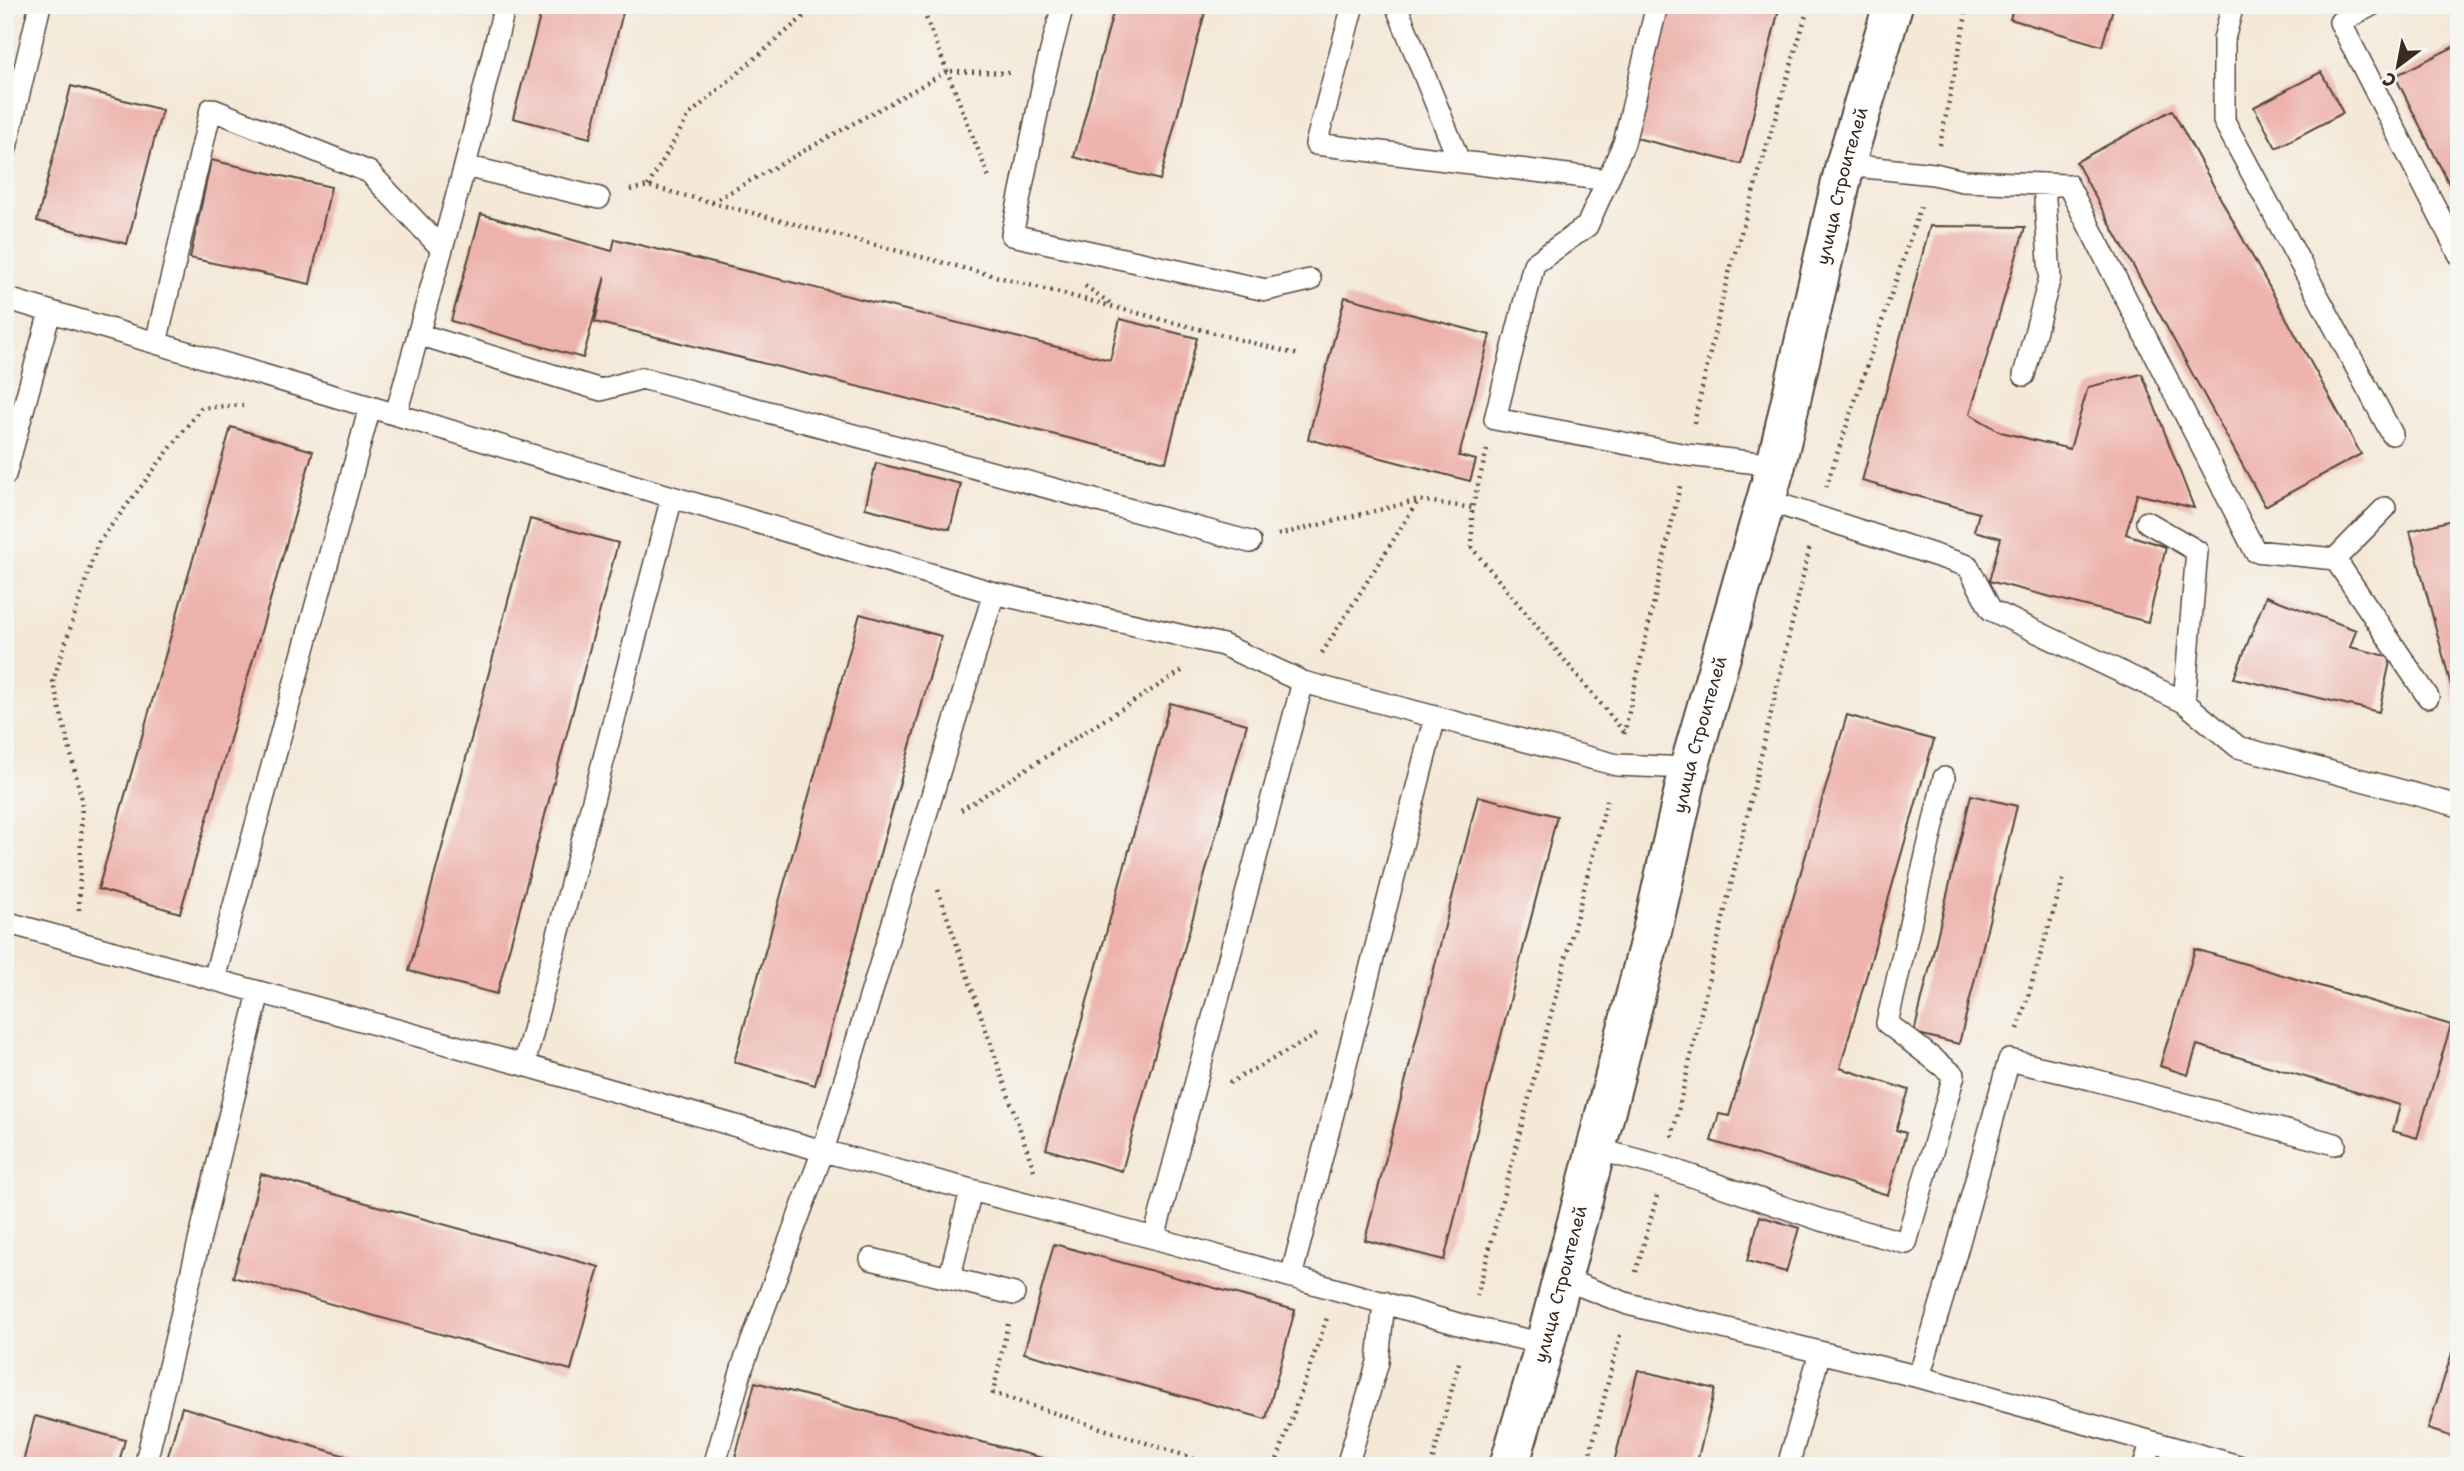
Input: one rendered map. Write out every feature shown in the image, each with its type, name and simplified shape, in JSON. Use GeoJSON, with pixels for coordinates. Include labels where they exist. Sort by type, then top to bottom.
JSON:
{"type":"FeatureCollection","features":[{"type":"Feature","properties":{"kind":"street","name":"улица Строителей"},"geometry":{"type":"LineString","coordinates":[[1509,1466],[1545,1344],[1596,1149],[1652,931],[1689,768],[1771,482],[1845,165],[1892,5]]}},
{"type":"Feature","properties":{"kind":"lane"},"geometry":{"type":"LineString","coordinates":[[5,152],[40,5]]}},
{"type":"Feature","properties":{"kind":"lane"},"geometry":{"type":"LineString","coordinates":[[396,414],[465,166],[505,5]]}},
{"type":"Feature","properties":{"kind":"lane"},"geometry":{"type":"LineString","coordinates":[[1063,5],[1045,74],[1012,235],[1266,290],[1310,280]]}},
{"type":"Feature","properties":{"kind":"lane"},"geometry":{"type":"LineString","coordinates":[[1353,5],[1316,144],[1608,180]]}},
{"type":"Feature","properties":{"kind":"lane"},"geometry":{"type":"LineString","coordinates":[[1396,5],[1459,161]]}},
{"type":"Feature","properties":{"kind":"lane"},"geometry":{"type":"LineString","coordinates":[[1657,5],[1624,143],[1587,226],[1534,264],[1495,419],[1687,455],[1771,482],[1816,517],[1968,566],[1991,610],[2184,702],[2238,747],[2459,806]]}},
{"type":"Feature","properties":{"kind":"lane"},"geometry":{"type":"LineString","coordinates":[[2233,5],[2224,39],[2224,121],[2392,434]]}},
{"type":"Feature","properties":{"kind":"lane"},"geometry":{"type":"LineString","coordinates":[[2372,5],[2340,22],[2459,254]]}},
{"type":"Feature","properties":{"kind":"lane"},"geometry":{"type":"LineString","coordinates":[[156,343],[211,109],[369,172],[442,249]]}},
{"type":"Feature","properties":{"kind":"lane"},"geometry":{"type":"LineString","coordinates":[[1845,165],[1934,174],[1963,181],[2068,186],[2255,551],[2335,559]]}},
{"type":"Feature","properties":{"kind":"lane"},"geometry":{"type":"LineString","coordinates":[[465,166],[598,198]]}},
{"type":"Feature","properties":{"kind":"lane"},"geometry":{"type":"LineString","coordinates":[[2024,375],[2050,277],[2044,184]]}},
{"type":"Feature","properties":{"kind":"lane"},"geometry":{"type":"LineString","coordinates":[[5,298],[994,593],[1223,645],[1303,682],[1617,765],[1689,768]]}},
{"type":"Feature","properties":{"kind":"lane"},"geometry":{"type":"LineString","coordinates":[[5,475],[50,312]]}},
{"type":"Feature","properties":{"kind":"lane"},"geometry":{"type":"LineString","coordinates":[[418,334],[601,390],[642,378],[1250,542]]}},
{"type":"Feature","properties":{"kind":"lane"},"geometry":{"type":"LineString","coordinates":[[214,979],[370,407]]}},
{"type":"Feature","properties":{"kind":"lane"},"geometry":{"type":"LineString","coordinates":[[524,1065],[672,497]]}},
{"type":"Feature","properties":{"kind":"lane"},"geometry":{"type":"LineString","coordinates":[[2335,559],[2385,508]]}},
{"type":"Feature","properties":{"kind":"lane"},"geometry":{"type":"LineString","coordinates":[[2147,522],[2197,551],[2184,702]]}},
{"type":"Feature","properties":{"kind":"lane"},"geometry":{"type":"LineString","coordinates":[[2335,559],[2428,697]]}},
{"type":"Feature","properties":{"kind":"lane"},"geometry":{"type":"LineString","coordinates":[[714,1466],[743,1365],[823,1151],[994,593]]}},
{"type":"Feature","properties":{"kind":"lane"},"geometry":{"type":"LineString","coordinates":[[1154,1238],[1303,682]]}},
{"type":"Feature","properties":{"kind":"lane"},"geometry":{"type":"LineString","coordinates":[[1291,1277],[1435,717]]}},
{"type":"Feature","properties":{"kind":"lane"},"geometry":{"type":"LineString","coordinates":[[1596,1149],[1665,1167],[1821,1220],[1906,1243],[1954,1075],[1887,1023],[1944,778]]}},
{"type":"Feature","properties":{"kind":"lane"},"geometry":{"type":"LineString","coordinates":[[5,922],[524,1065],[823,1151],[1154,1238],[1469,1326],[1545,1344]]}},
{"type":"Feature","properties":{"kind":"lane"},"geometry":{"type":"LineString","coordinates":[[145,1466],[260,992]]}},
{"type":"Feature","properties":{"kind":"lane"},"geometry":{"type":"LineString","coordinates":[[1919,1377],[2009,1060],[2104,1082],[2335,1144]]}},
{"type":"Feature","properties":{"kind":"lane"},"geometry":{"type":"LineString","coordinates":[[950,1276],[971,1189]]}},
{"type":"Feature","properties":{"kind":"lane"},"geometry":{"type":"LineString","coordinates":[[871,1259],[950,1276],[1014,1294]]}},
{"type":"Feature","properties":{"kind":"lane"},"geometry":{"type":"LineString","coordinates":[[1561,1278],[1628,1304],[1919,1377],[2239,1466]]}},
{"type":"Feature","properties":{"kind":"lane"},"geometry":{"type":"LineString","coordinates":[[1346,1466],[1378,1362],[1384,1303]]}},
{"type":"Feature","properties":{"kind":"lane"},"geometry":{"type":"LineString","coordinates":[[1788,1466],[1819,1352]]}},
{"type":"Feature","properties":{"kind":"lane"},"geometry":{"type":"LineString","coordinates":[[2144,1466],[2151,1443]]}},
{"type":"Feature","properties":{"kind":"path"},"geometry":{"type":"LineString","coordinates":[[648,186],[689,115],[817,5]]}},
{"type":"Feature","properties":{"kind":"path"},"geometry":{"type":"LineString","coordinates":[[1587,1466],[1665,1167],[1816,517],[1918,212],[1934,174],[1968,5]]}},
{"type":"Feature","properties":{"kind":"path"},"geometry":{"type":"LineString","coordinates":[[712,202],[948,71],[1045,74]]}},
{"type":"Feature","properties":{"kind":"path"},"geometry":{"type":"LineString","coordinates":[[598,198],[648,186],[1299,355]]}},
{"type":"Feature","properties":{"kind":"path"},"geometry":{"type":"LineString","coordinates":[[78,942],[82,800],[53,681],[98,543],[201,408],[252,404]]}},
{"type":"Feature","properties":{"kind":"path"},"geometry":{"type":"LineString","coordinates":[[1495,419],[1472,508],[1472,548],[1624,732]]}},
{"type":"Feature","properties":{"kind":"path"},"geometry":{"type":"LineString","coordinates":[[1250,542],[1419,500],[1472,508]]}},
{"type":"Feature","properties":{"kind":"path"},"geometry":{"type":"LineString","coordinates":[[1303,682],[1419,500]]}},
{"type":"Feature","properties":{"kind":"path"},"geometry":{"type":"LineString","coordinates":[[1048,1210],[919,836],[1223,645]]}},
{"type":"Feature","properties":{"kind":"path"},"geometry":{"type":"LineString","coordinates":[[2009,1060],[2063,880]]}},
{"type":"Feature","properties":{"kind":"path"},"geometry":{"type":"LineString","coordinates":[[1189,1106],[1360,1011]]}},
{"type":"Feature","properties":{"kind":"path"},"geometry":{"type":"LineString","coordinates":[[1275,1466],[1338,1290]]}},
{"type":"Feature","properties":{"kind":"path"},"geometry":{"type":"LineString","coordinates":[[1014,1294],[993,1394],[1217,1466]]}},
{"type":"Feature","properties":{"kind":"building"},"geometry":{"type":"Polygon","coordinates":[[[5,5],[14,5],[6,35],[5,35],[5,5]]]}},
{"type":"Feature","properties":{"kind":"building"},"geometry":{"type":"Polygon","coordinates":[[[543,5],[625,5],[590,138],[513,118],[543,5]]]}},
{"type":"Feature","properties":{"kind":"building"},"geometry":{"type":"Polygon","coordinates":[[[1115,5],[1207,5],[1160,180],[1074,157],[1115,5]]]}},
{"type":"Feature","properties":{"kind":"building"},"geometry":{"type":"Polygon","coordinates":[[[1668,5],[1780,5],[1741,164],[1636,138],[1668,5]]]}},
{"type":"Feature","properties":{"kind":"building"},"geometry":{"type":"Polygon","coordinates":[[[2014,5],[2114,5],[2102,46],[2010,19],[2014,5]]]}},
{"type":"Feature","properties":{"kind":"building"},"geometry":{"type":"Polygon","coordinates":[[[2459,44],[2459,204],[2395,76],[2459,44]]]}},
{"type":"Feature","properties":{"kind":"building"},"geometry":{"type":"Polygon","coordinates":[[[2321,72],[2343,113],[2276,148],[2254,107],[2321,72]]]}},
{"type":"Feature","properties":{"kind":"building"},"geometry":{"type":"Polygon","coordinates":[[[71,86],[162,110],[127,244],[37,221],[71,86]]]}},
{"type":"Feature","properties":{"kind":"building"},"geometry":{"type":"Polygon","coordinates":[[[2172,110],[2361,454],[2265,506],[2076,162],[2172,110]]]}},
{"type":"Feature","properties":{"kind":"building"},"geometry":{"type":"Polygon","coordinates":[[[211,160],[331,187],[310,284],[190,258],[211,160]]]}},
{"type":"Feature","properties":{"kind":"building"},"geometry":{"type":"Polygon","coordinates":[[[481,214],[612,251],[615,239],[1110,360],[1120,319],[1197,338],[1166,462],[595,322],[605,276],[583,358],[451,321],[481,214]]]}},
{"type":"Feature","properties":{"kind":"building"},"geometry":{"type":"Polygon","coordinates":[[[1930,226],[2025,227],[1970,414],[2001,432],[2070,449],[2088,387],[2142,374],[2194,508],[2137,494],[2126,534],[2166,547],[2148,622],[1989,581],[2001,538],[1974,531],[1979,513],[1862,481],[1930,226]]]}},
{"type":"Feature","properties":{"kind":"building"},"geometry":{"type":"Polygon","coordinates":[[[1345,297],[1490,335],[1459,456],[1476,460],[1470,481],[1308,439],[1345,297]]]}},
{"type":"Feature","properties":{"kind":"building"},"geometry":{"type":"Polygon","coordinates":[[[231,427],[313,451],[180,913],[98,889],[231,427]]]}},
{"type":"Feature","properties":{"kind":"building"},"geometry":{"type":"Polygon","coordinates":[[[876,463],[961,484],[950,529],[865,508],[876,463]]]}},
{"type":"Feature","properties":{"kind":"building"},"geometry":{"type":"Polygon","coordinates":[[[2459,518],[2459,712],[2458,712],[2410,531],[2459,518]]]}},
{"type":"Feature","properties":{"kind":"building"},"geometry":{"type":"Polygon","coordinates":[[[530,519],[618,543],[497,994],[409,971],[530,519]]]}},
{"type":"Feature","properties":{"kind":"building"},"geometry":{"type":"Polygon","coordinates":[[[2266,596],[2356,630],[2350,647],[2391,657],[2379,712],[2234,678],[2266,596]]]}},
{"type":"Feature","properties":{"kind":"building"},"geometry":{"type":"Polygon","coordinates":[[[860,614],[941,636],[815,1085],[734,1062],[860,614]]]}},
{"type":"Feature","properties":{"kind":"building"},"geometry":{"type":"Polygon","coordinates":[[[1170,703],[1247,724],[1122,1171],[1046,1149],[1170,703]]]}},
{"type":"Feature","properties":{"kind":"building"},"geometry":{"type":"Polygon","coordinates":[[[1847,715],[1934,740],[1840,1068],[1909,1090],[1896,1130],[1906,1133],[1888,1195],[1711,1141],[1719,1114],[1729,1116],[1847,715]]]}},
{"type":"Feature","properties":{"kind":"building"},"geometry":{"type":"Polygon","coordinates":[[[1971,795],[2017,806],[1959,1044],[1914,1033],[1971,795]]]}},
{"type":"Feature","properties":{"kind":"building"},"geometry":{"type":"Polygon","coordinates":[[[1478,796],[1557,816],[1444,1260],[1365,1240],[1478,796]]]}},
{"type":"Feature","properties":{"kind":"building"},"geometry":{"type":"Polygon","coordinates":[[[2195,949],[2451,1025],[2417,1138],[2393,1131],[2400,1105],[2197,1045],[2188,1075],[2160,1066],[2195,949]]]}},
{"type":"Feature","properties":{"kind":"building"},"geometry":{"type":"Polygon","coordinates":[[[261,1174],[599,1267],[571,1370],[233,1277],[261,1174]]]}},
{"type":"Feature","properties":{"kind":"building"},"geometry":{"type":"Polygon","coordinates":[[[1760,1216],[1799,1228],[1786,1272],[1747,1261],[1760,1216]]]}},
{"type":"Feature","properties":{"kind":"building"},"geometry":{"type":"Polygon","coordinates":[[[1054,1244],[1295,1310],[1266,1419],[1024,1353],[1054,1244]]]}},
{"type":"Feature","properties":{"kind":"building"},"geometry":{"type":"Polygon","coordinates":[[[2459,1334],[2459,1439],[2428,1429],[2459,1334]]]}},
{"type":"Feature","properties":{"kind":"building"},"geometry":{"type":"Polygon","coordinates":[[[1638,1370],[1715,1389],[1696,1466],[1613,1466],[1638,1370]]]}},
{"type":"Feature","properties":{"kind":"building"},"geometry":{"type":"Polygon","coordinates":[[[755,1382],[1069,1465],[1069,1466],[733,1466],[755,1382]]]}},
{"type":"Feature","properties":{"kind":"building"},"geometry":{"type":"Polygon","coordinates":[[[182,1407],[376,1465],[376,1466],[165,1466],[182,1407]]]}},
{"type":"Feature","properties":{"kind":"building"},"geometry":{"type":"Polygon","coordinates":[[[35,1416],[125,1440],[118,1466],[22,1466],[35,1416]]]}}]}
